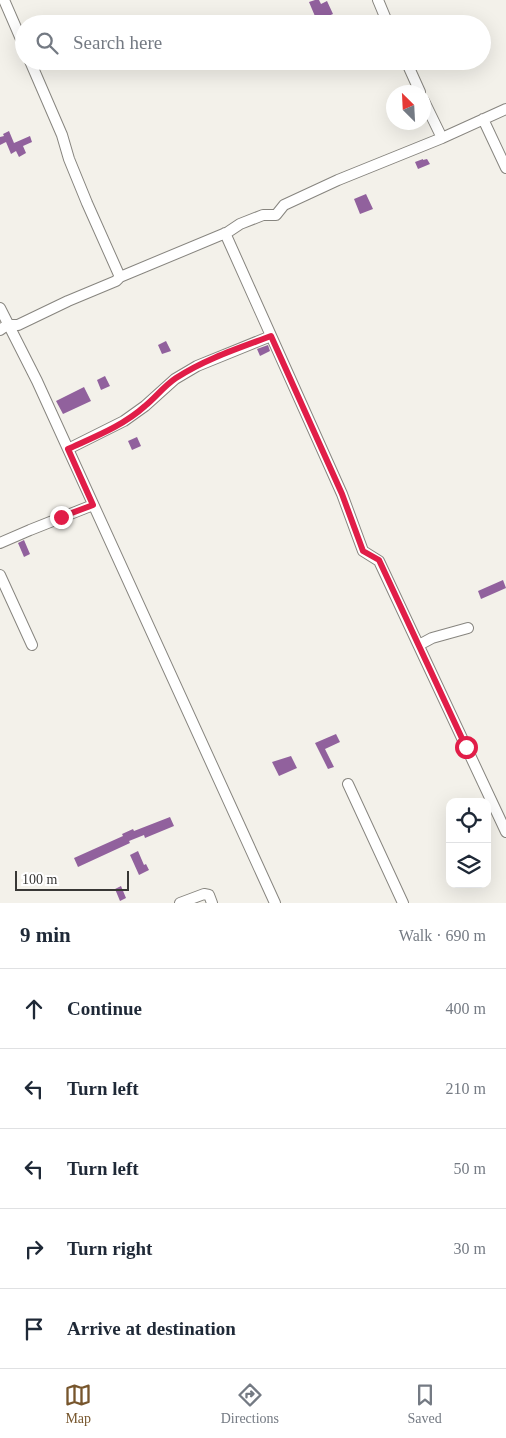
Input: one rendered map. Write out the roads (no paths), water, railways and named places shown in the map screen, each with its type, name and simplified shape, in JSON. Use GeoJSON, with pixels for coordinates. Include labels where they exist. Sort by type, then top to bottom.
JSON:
{"type":"FeatureCollection","features":[{"type":"Feature","properties":{"kind":"street"},"geometry":{"type":"LineString","coordinates":[[4,0],[15,25]]}},
{"type":"Feature","properties":{"kind":"street"},"geometry":{"type":"LineString","coordinates":[[378,0],[384,15]]}},
{"type":"Feature","properties":{"kind":"street"},"geometry":{"type":"LineString","coordinates":[[34,70],[62,135],[73,168],[120,277]]}},
{"type":"Feature","properties":{"kind":"street"},"geometry":{"type":"LineString","coordinates":[[410,70],[417,85]]}},
{"type":"Feature","properties":{"kind":"street"},"geometry":{"type":"LineString","coordinates":[[4,328],[18,325],[68,301],[116,282],[120,277],[225,233],[240,224],[263,215],[276,215],[284,205],[338,180],[442,138],[506,109]]}},
{"type":"Feature","properties":{"kind":"street"},"geometry":{"type":"LineString","coordinates":[[431,115],[442,138]]}},
{"type":"Feature","properties":{"kind":"street"},"geometry":{"type":"LineString","coordinates":[[483,119],[506,168]]}},
{"type":"Feature","properties":{"kind":"street"},"geometry":{"type":"LineString","coordinates":[[225,233],[342,494],[363,551],[379,560],[506,832]]}},
{"type":"Feature","properties":{"kind":"street"},"geometry":{"type":"LineString","coordinates":[[0,308],[4,328],[14,335],[68,449],[275,903]]}},
{"type":"Feature","properties":{"kind":"street"},"geometry":{"type":"LineString","coordinates":[[68,449],[124,421],[145,406],[175,379],[197,366],[271,336]]}},
{"type":"Feature","properties":{"kind":"street"},"geometry":{"type":"LineString","coordinates":[[0,543],[93,505]]}},
{"type":"Feature","properties":{"kind":"street"},"geometry":{"type":"LineString","coordinates":[[0,575],[32,645]]}},
{"type":"Feature","properties":{"kind":"street"},"geometry":{"type":"LineString","coordinates":[[418,645],[432,638],[468,628]]}},
{"type":"Feature","properties":{"kind":"street"},"geometry":{"type":"LineString","coordinates":[[348,784],[403,903]]}},
{"type":"Feature","properties":{"kind":"street"},"geometry":{"type":"LineString","coordinates":[[180,903],[204,894],[209,895],[212,903]]}}]}
